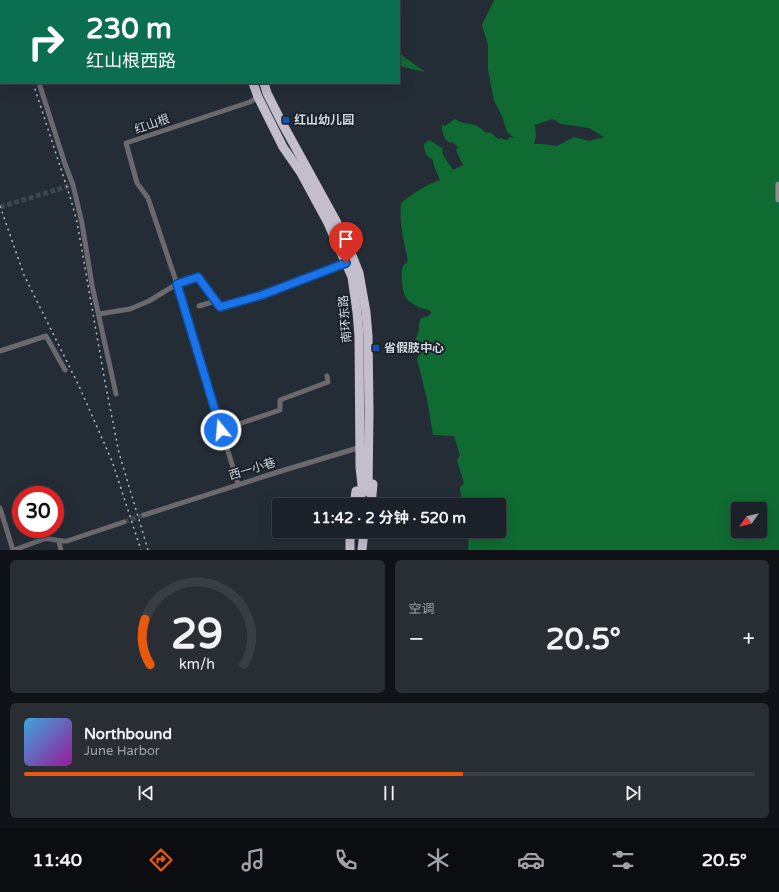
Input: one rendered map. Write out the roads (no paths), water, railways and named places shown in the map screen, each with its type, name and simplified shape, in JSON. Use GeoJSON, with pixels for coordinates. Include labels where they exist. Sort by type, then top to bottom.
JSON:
{"type":"FeatureCollection","features":[{"type":"Feature","properties":{"kind":"highway","name":"南环东路"},"geometry":{"type":"LineString","coordinates":[[253,84],[258,97],[283,146],[301,173],[327,221],[352,277],[357,312],[366,498]]}},
{"type":"Feature","properties":{"kind":"highway","name":"南环东路"},"geometry":{"type":"LineString","coordinates":[[264,84],[267,93],[292,143],[336,222],[359,273],[366,312],[367,330],[369,411],[364,446]]}},
{"type":"Feature","properties":{"kind":"highway"},"geometry":{"type":"LineString","coordinates":[[258,97],[267,93]]}},
{"type":"Feature","properties":{"kind":"highway"},"geometry":{"type":"LineString","coordinates":[[356,498],[364,468]]}},
{"type":"Feature","properties":{"kind":"highway"},"geometry":{"type":"LineString","coordinates":[[364,468],[373,484],[372,498]]}},
{"type":"Feature","properties":{"kind":"highway","name":"南环东路"},"geometry":{"type":"LineString","coordinates":[[362,498],[365,486]]}},
{"type":"Feature","properties":{"kind":"highway"},"geometry":{"type":"LineString","coordinates":[[350,538],[350,550]]}},
{"type":"Feature","properties":{"kind":"highway"},"geometry":{"type":"LineString","coordinates":[[357,550],[358,538]]}},
{"type":"Feature","properties":{"kind":"highway"},"geometry":{"type":"LineString","coordinates":[[362,550],[363,538]]}},
{"type":"Feature","properties":{"kind":"highway"},"geometry":{"type":"LineString","coordinates":[[367,550],[368,538]]}},
{"type":"Feature","properties":{"kind":"main road"},"geometry":{"type":"LineString","coordinates":[[779,185],[779,199]]}},
{"type":"Feature","properties":{"kind":"street"},"geometry":{"type":"LineString","coordinates":[[39,84],[57,136],[82,224],[92,285],[116,394]]}},
{"type":"Feature","properties":{"kind":"street","name":"红山根"},"geometry":{"type":"LineString","coordinates":[[177,284],[148,198],[137,183],[126,143],[250,102],[258,97]]}},
{"type":"Feature","properties":{"kind":"street"},"geometry":{"type":"LineString","coordinates":[[99,314],[130,308],[149,301],[177,284],[198,277],[220,307],[262,295],[346,263]]}},
{"type":"Feature","properties":{"kind":"street"},"geometry":{"type":"LineString","coordinates":[[177,284],[238,484]]}},
{"type":"Feature","properties":{"kind":"street"},"geometry":{"type":"LineString","coordinates":[[199,306],[216,300]]}},
{"type":"Feature","properties":{"kind":"street"},"geometry":{"type":"LineString","coordinates":[[0,351],[46,336],[65,370]]}},
{"type":"Feature","properties":{"kind":"street"},"geometry":{"type":"LineString","coordinates":[[221,430],[280,410],[280,400],[328,382],[327,376]]}},
{"type":"Feature","properties":{"kind":"street","name":"西一小巷"},"geometry":{"type":"LineString","coordinates":[[144,515],[238,484],[364,446]]}},
{"type":"Feature","properties":{"kind":"street"},"geometry":{"type":"LineString","coordinates":[[0,508],[13,550],[49,538],[59,542],[67,541],[124,522]]}},
{"type":"Feature","properties":{"kind":"street"},"geometry":{"type":"LineString","coordinates":[[59,542],[61,550]]}},
{"type":"Feature","properties":{"kind":"tunnel"},"geometry":{"type":"LineString","coordinates":[[0,207],[69,186]]}},
{"type":"Feature","properties":{"kind":"tunnel"},"geometry":{"type":"LineString","coordinates":[[124,522],[144,515]]}},
{"type":"Feature","properties":{"kind":"railway"},"geometry":{"type":"LineString","coordinates":[[33,84],[77,222],[119,453],[148,550]]}},
{"type":"Feature","properties":{"kind":"railway"},"geometry":{"type":"LineString","coordinates":[[0,206],[24,275],[79,386],[112,461],[141,550]]}},
{"type":"Feature","properties":{"kind":"place","name":"红山幼儿园"},"geometry":{"type":"Point","coordinates":[286,120]}},
{"type":"Feature","properties":{"kind":"place","name":"省假肢中心"},"geometry":{"type":"Point","coordinates":[376,348]}}]}
